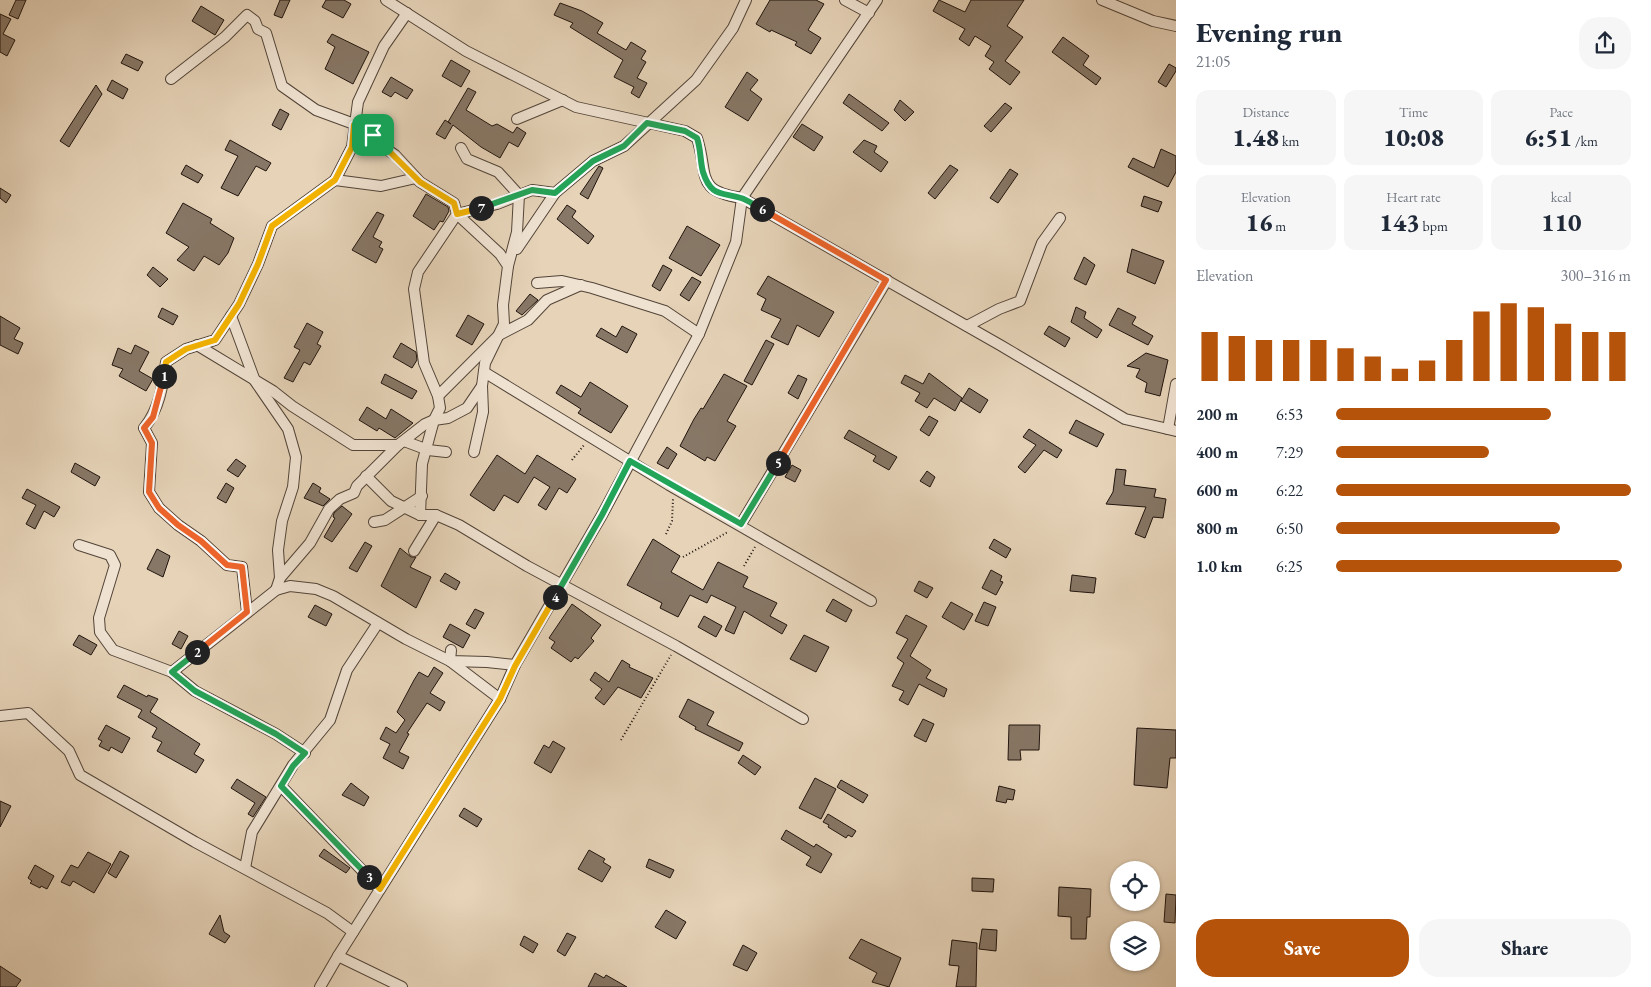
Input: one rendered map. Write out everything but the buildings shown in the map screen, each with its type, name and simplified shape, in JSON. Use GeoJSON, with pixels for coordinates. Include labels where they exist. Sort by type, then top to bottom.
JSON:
{"type":"FeatureCollection","features":[{"type":"Feature","properties":{"kind":"street"},"geometry":{"type":"LineString","coordinates":[[386,0],[466,50],[576,107],[685,131],[697,138],[701,150],[702,170],[709,186],[720,195],[742,198],[967,326],[1125,419],[1172,430],[1176,384]]}},
{"type":"Feature","properties":{"kind":"street"},"geometry":{"type":"LineString","coordinates":[[508,266],[525,234],[555,193],[593,161],[624,146],[696,80],[733,28],[746,0]]}},
{"type":"Feature","properties":{"kind":"street"},"geometry":{"type":"LineString","coordinates":[[845,0],[868,13]]}},
{"type":"Feature","properties":{"kind":"street"},"geometry":{"type":"LineString","coordinates":[[320,987],[500,699],[515,666],[562,585],[699,334],[736,242],[742,198],[877,0]]}},
{"type":"Feature","properties":{"kind":"street"},"geometry":{"type":"LineString","coordinates":[[1102,0],[1153,21],[1176,26]]}},
{"type":"Feature","properties":{"kind":"street"},"geometry":{"type":"LineString","coordinates":[[247,612],[242,567],[227,565],[201,541],[178,525],[159,508],[149,492],[152,443],[144,428],[153,417],[163,386],[166,362],[186,349],[215,340],[239,304],[258,264],[272,226],[335,180],[352,147],[358,102],[384,46],[407,13]]}},
{"type":"Feature","properties":{"kind":"street"},"geometry":{"type":"LineString","coordinates":[[171,79],[225,37],[247,15],[255,20],[258,29],[266,33],[282,86],[316,110],[365,128],[416,178],[454,203],[457,214],[500,254],[508,266]]}},
{"type":"Feature","properties":{"kind":"street"},"geometry":{"type":"LineString","coordinates":[[516,119],[563,100]]}},
{"type":"Feature","properties":{"kind":"street"},"geometry":{"type":"LineString","coordinates":[[461,148],[467,159],[498,172],[519,195],[517,232],[508,266],[503,305],[504,324],[485,364],[482,386],[483,414],[474,452]]}},
{"type":"Feature","properties":{"kind":"street"},"geometry":{"type":"LineString","coordinates":[[335,180],[381,186],[416,178]]}},
{"type":"Feature","properties":{"kind":"street"},"geometry":{"type":"LineString","coordinates":[[420,515],[422,496],[421,476],[434,420],[440,408],[438,396],[424,363],[414,289],[418,272],[457,214],[497,204],[532,190],[555,193]]}},
{"type":"Feature","properties":{"kind":"street"},"geometry":{"type":"LineString","coordinates":[[967,326],[999,309],[1020,301],[1042,243],[1060,218]]}},
{"type":"Feature","properties":{"kind":"street"},"geometry":{"type":"LineString","coordinates":[[741,524],[886,280]]}},
{"type":"Feature","properties":{"kind":"street"},"geometry":{"type":"LineString","coordinates":[[537,283],[562,281],[665,311],[699,334]]}},
{"type":"Feature","properties":{"kind":"street"},"geometry":{"type":"LineString","coordinates":[[438,396],[499,335],[528,320],[546,300],[580,285]]}},
{"type":"Feature","properties":{"kind":"street"},"geometry":{"type":"LineString","coordinates":[[231,316],[255,381],[288,429],[296,457],[293,487],[282,521],[278,550],[280,578]]}},
{"type":"Feature","properties":{"kind":"street"},"geometry":{"type":"LineString","coordinates":[[197,346],[255,381],[353,445],[401,443],[428,450],[446,452]]}},
{"type":"Feature","properties":{"kind":"street"},"geometry":{"type":"LineString","coordinates":[[484,372],[670,485],[741,524],[871,601]]}},
{"type":"Feature","properties":{"kind":"street"},"geometry":{"type":"LineString","coordinates":[[276,590],[280,578],[310,543],[329,509],[340,499],[354,493],[366,476],[401,443],[434,420],[448,418],[467,408],[482,386]]}},
{"type":"Feature","properties":{"kind":"street"},"geometry":{"type":"LineString","coordinates":[[467,408],[483,414]]}},
{"type":"Feature","properties":{"kind":"street"},"geometry":{"type":"LineString","coordinates":[[366,476],[391,501],[420,515],[436,514],[459,525],[562,585],[676,646],[803,719]]}},
{"type":"Feature","properties":{"kind":"street"},"geometry":{"type":"LineString","coordinates":[[374,522],[384,520],[422,496]]}},
{"type":"Feature","properties":{"kind":"street"},"geometry":{"type":"LineString","coordinates":[[414,551],[436,514]]}},
{"type":"Feature","properties":{"kind":"street"},"geometry":{"type":"LineString","coordinates":[[78,545],[110,556],[115,564],[98,618],[100,632],[113,650],[172,672],[195,691],[276,734],[305,753]]}},
{"type":"Feature","properties":{"kind":"street"},"geometry":{"type":"LineString","coordinates":[[172,672],[276,590],[290,586],[316,589],[333,596],[378,623],[450,661],[500,699]]}},
{"type":"Feature","properties":{"kind":"street"},"geometry":{"type":"LineString","coordinates":[[246,868],[252,832],[293,766],[330,720],[348,670],[378,623]]}},
{"type":"Feature","properties":{"kind":"street"},"geometry":{"type":"LineString","coordinates":[[450,661],[451,650]]}},
{"type":"Feature","properties":{"kind":"street"},"geometry":{"type":"LineString","coordinates":[[450,661],[515,666]]}},
{"type":"Feature","properties":{"kind":"street"},"geometry":{"type":"LineString","coordinates":[[0,716],[28,713],[69,751],[80,775],[195,842],[327,913],[353,932]]}},
{"type":"Feature","properties":{"kind":"street"},"geometry":{"type":"LineString","coordinates":[[281,786],[380,889]]}},
{"type":"Feature","properties":{"kind":"street"},"geometry":{"type":"LineString","coordinates":[[338,956],[402,987]]}},
{"type":"Feature","properties":{"kind":"path"},"geometry":{"type":"LineString","coordinates":[[572,460],[590,437]]}},
{"type":"Feature","properties":{"kind":"path"},"geometry":{"type":"LineString","coordinates":[[666,534],[675,508],[670,485]]}},
{"type":"Feature","properties":{"kind":"path"},"geometry":{"type":"LineString","coordinates":[[683,557],[741,524]]}},
{"type":"Feature","properties":{"kind":"path"},"geometry":{"type":"LineString","coordinates":[[744,566],[761,536]]}},
{"type":"Feature","properties":{"kind":"path"},"geometry":{"type":"LineString","coordinates":[[621,740],[676,646]]}},
{"type":"Feature","properties":{"kind":"route"},"geometry":{"type":"LineString","coordinates":[[647,123],[685,131],[697,138],[701,150],[702,170],[709,186],[720,195],[742,198],[886,280],[741,524],[706,506],[630,461],[602,515],[515,666],[500,699],[380,889],[281,786],[293,766],[305,753],[276,734],[195,691],[172,672],[247,612],[242,567],[227,565],[201,541],[178,525],[159,508],[149,492],[152,472],[152,443],[144,428],[153,417],[163,386],[166,362],[186,349],[215,340],[239,304],[258,264],[272,226],[335,180],[352,147],[354,125],[365,128],[373,135],[420,182],[443,198],[454,203],[457,214],[497,204],[532,190],[555,193],[593,161],[624,146],[647,123]]}}]}
